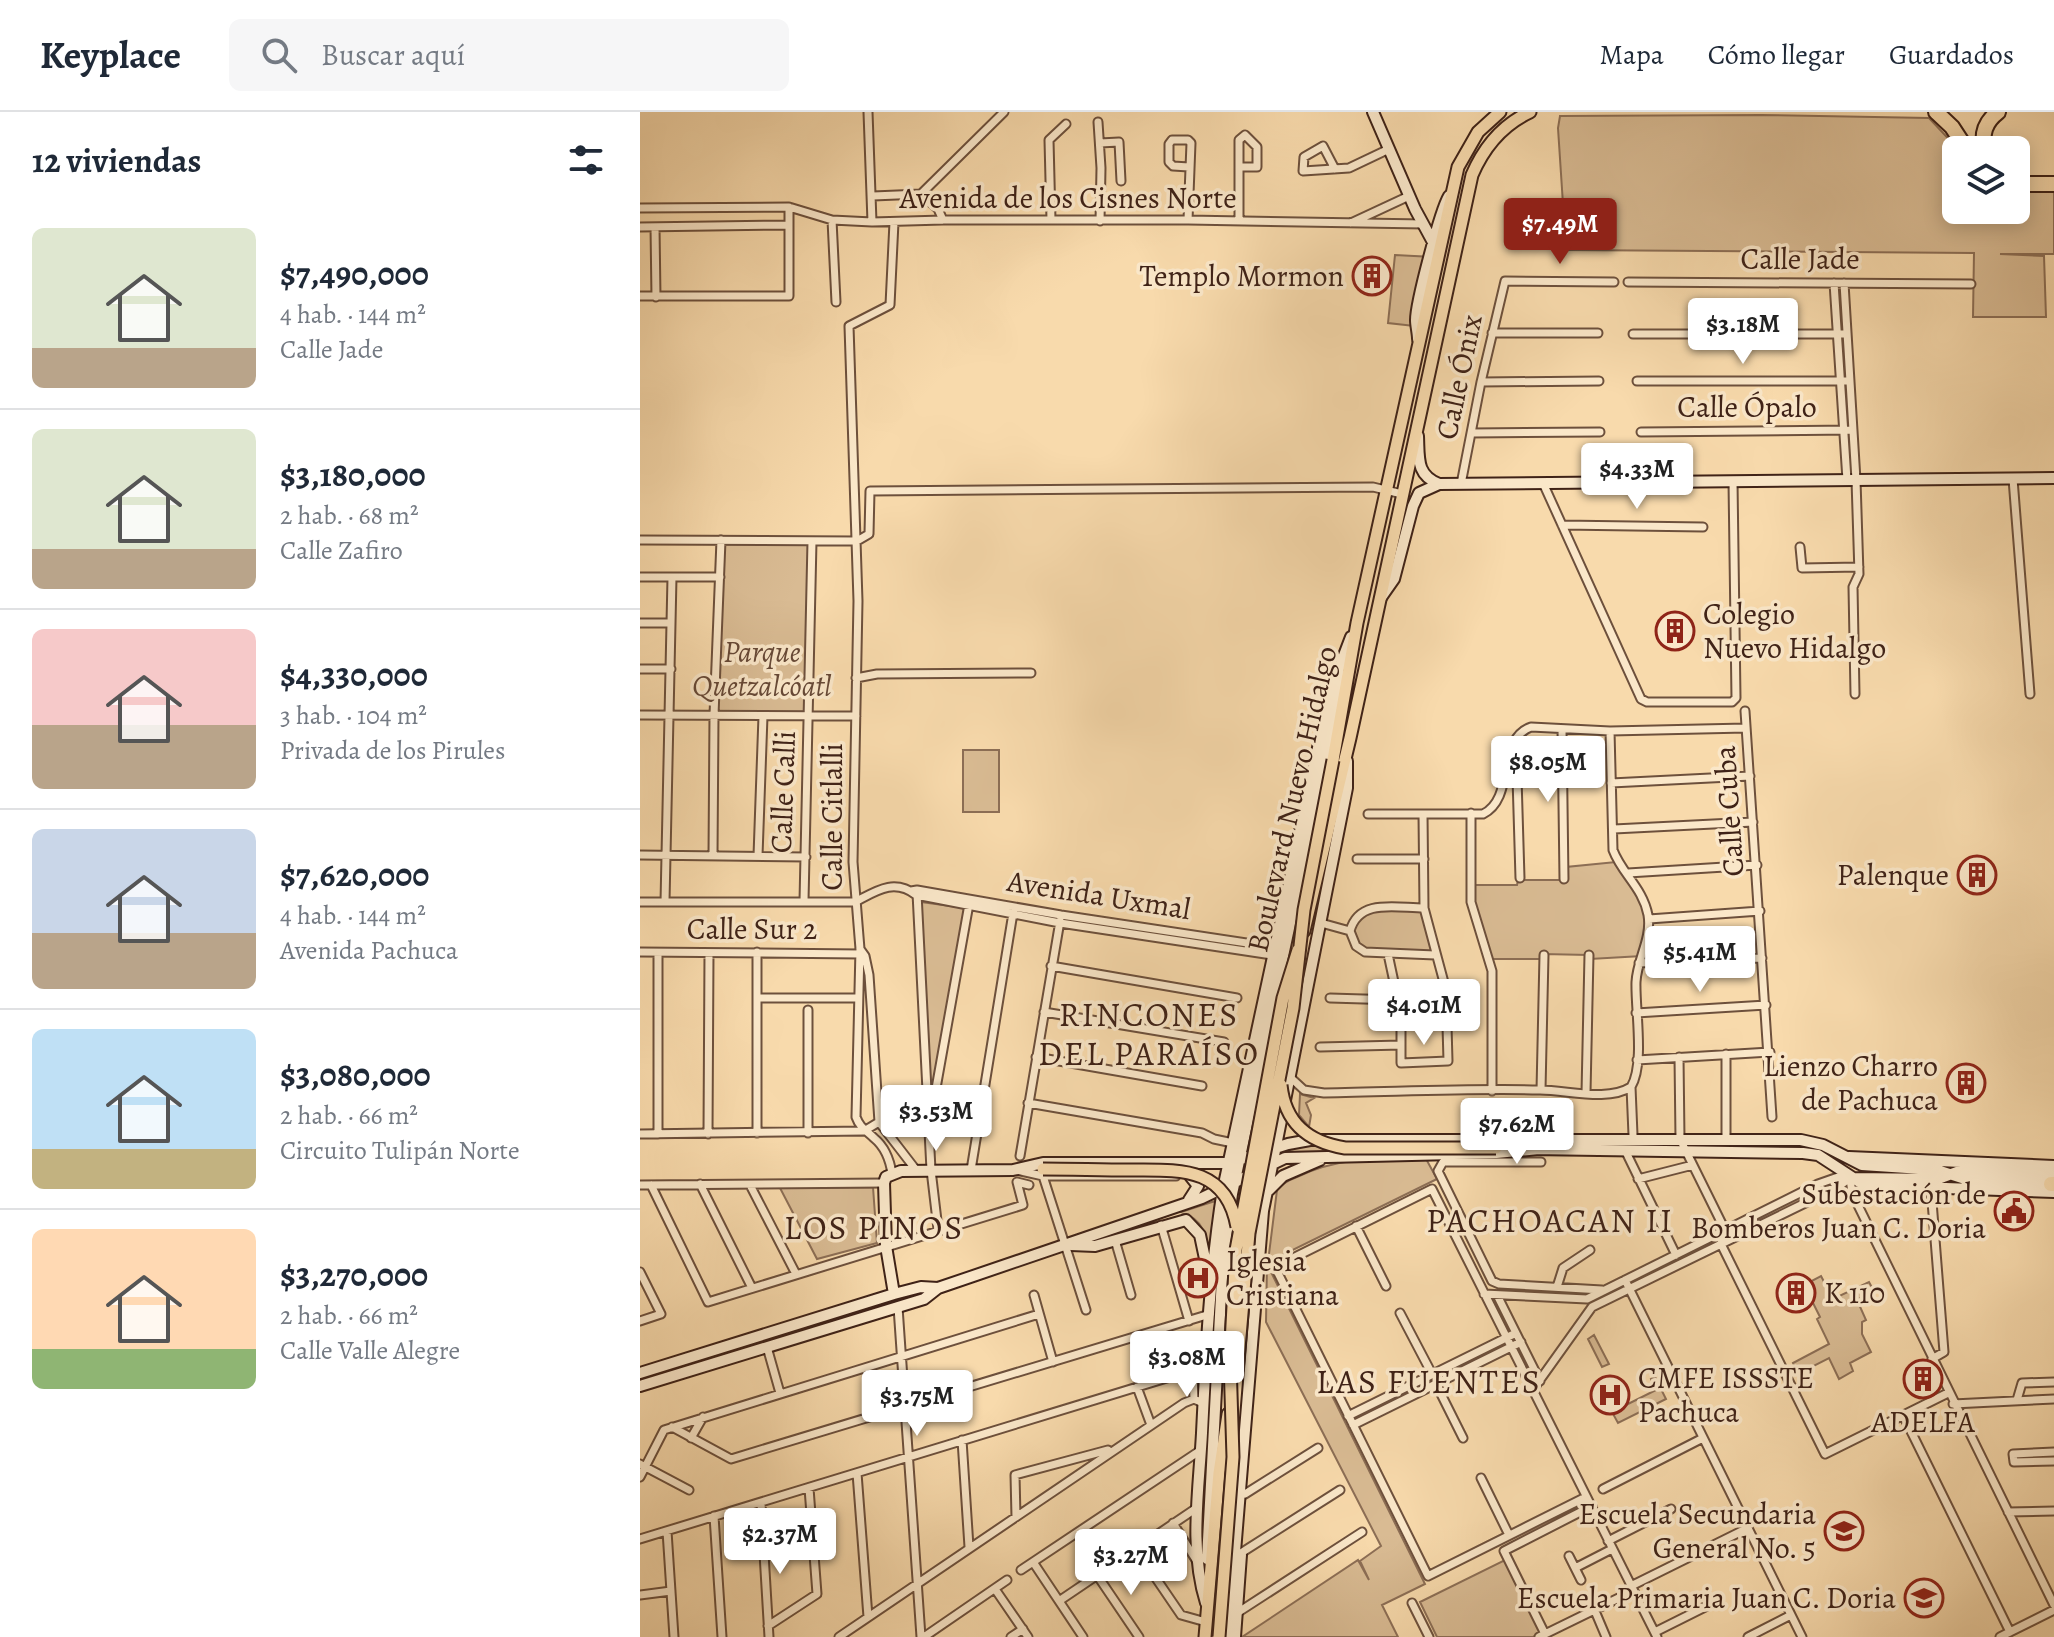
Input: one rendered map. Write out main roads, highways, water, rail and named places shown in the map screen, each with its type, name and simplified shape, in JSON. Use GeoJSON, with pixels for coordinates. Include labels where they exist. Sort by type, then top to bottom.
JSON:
{"type":"FeatureCollection","features":[{"type":"Feature","properties":{"kind":"highway"},"geometry":{"type":"LineString","coordinates":[[1936,112],[1958,136]]}},
{"type":"Feature","properties":{"kind":"highway"},"geometry":{"type":"LineString","coordinates":[[1984,136],[1988,121],[1998,112]]}},
{"type":"Feature","properties":{"kind":"highway"},"geometry":{"type":"LineString","coordinates":[[2030,174],[2054,174]]}},
{"type":"Feature","properties":{"kind":"highway"},"geometry":{"type":"LineString","coordinates":[[2030,184],[2054,184]]}},
{"type":"Feature","properties":{"kind":"main road"},"geometry":{"type":"LineString","coordinates":[[1373,112],[1424,224],[1444,282],[1438,331]]}},
{"type":"Feature","properties":{"kind":"main road","name":"Boulevard Nuevo Hidalgo"},"geometry":{"type":"LineString","coordinates":[[1207,1605],[1207,1521],[1223,1259],[1234,1162],[1419,344],[1434,252],[1466,149],[1478,132],[1500,112]]}},
{"type":"Feature","properties":{"kind":"main road"},"geometry":{"type":"LineString","coordinates":[[1439,484],[1422,474],[1419,465],[1418,420],[1472,175],[1479,157],[1501,131],[1530,112]]}},
{"type":"Feature","properties":{"kind":"main road"},"geometry":{"type":"LineString","coordinates":[[1434,252],[1445,203],[1452,191]]}},
{"type":"Feature","properties":{"kind":"main road"},"geometry":{"type":"LineString","coordinates":[[1424,224],[1439,224]]}},
{"type":"Feature","properties":{"kind":"main road"},"geometry":{"type":"LineString","coordinates":[[1424,224],[1434,252]]}},
{"type":"Feature","properties":{"kind":"main road","name":"Boulevard Nuevo Hidalgo"},"geometry":{"type":"LineString","coordinates":[[1219,1637],[1233,1457],[1230,1362],[1238,1235],[1283,998],[1311,909],[1379,600],[1391,575],[1406,509],[1402,494],[1418,420]]}},
{"type":"Feature","properties":{"kind":"main road"},"geometry":{"type":"LineString","coordinates":[[1379,600],[1394,579],[1419,493],[1439,484],[2054,478]]}},
{"type":"Feature","properties":{"kind":"main road"},"geometry":{"type":"LineString","coordinates":[[1204,1163],[1225,1156],[1243,1117],[1269,970],[1330,692],[1357,623]]}},
{"type":"Feature","properties":{"kind":"main road","name":"Boulevard Nuevo Hidalgo"},"geometry":{"type":"LineString","coordinates":[[1228,1637],[1263,1211],[1276,1148],[1304,910],[1357,623]]}},
{"type":"Feature","properties":{"kind":"main road","name":"Boulevard Nuevo Hidalgo"},"geometry":{"type":"LineString","coordinates":[[1204,1636],[1221,1457],[1233,1386],[1249,1233],[1321,923],[1347,788],[1347,749]]}},
{"type":"Feature","properties":{"kind":"main road"},"geometry":{"type":"LineString","coordinates":[[1269,970],[1273,997]]}},
{"type":"Feature","properties":{"kind":"main road"},"geometry":{"type":"LineString","coordinates":[[1285,1077],[1295,1115],[1312,1133],[1329,1140]]}},
{"type":"Feature","properties":{"kind":"main road"},"geometry":{"type":"LineString","coordinates":[[1285,1077],[1283,1101],[1291,1119],[1306,1135],[1345,1148],[1803,1153],[1818,1155],[1864,1185],[1931,1189],[2053,1179]]}},
{"type":"Feature","properties":{"kind":"main road"},"geometry":{"type":"LineString","coordinates":[[1243,1117],[1259,1154],[1264,1160],[1273,1162]]}},
{"type":"Feature","properties":{"kind":"main road"},"geometry":{"type":"LineString","coordinates":[[1013,1170],[1043,1163],[1234,1162],[1302,1141],[1726,1138],[1801,1140],[1823,1145],[1862,1165],[1937,1170],[1951,1174]]}},
{"type":"Feature","properties":{"kind":"main road"},"geometry":{"type":"LineString","coordinates":[[1207,1605],[1196,1560],[1201,1450],[1198,1401],[1206,1363],[1211,1279],[1223,1189],[1234,1162],[1233,1143]]}},
{"type":"Feature","properties":{"kind":"main road"},"geometry":{"type":"LineString","coordinates":[[640,1386],[924,1299],[938,1288],[1185,1204],[1285,1158],[1496,1153],[1539,1149]]}},
{"type":"Feature","properties":{"kind":"main road"},"geometry":{"type":"LineString","coordinates":[[1849,1157],[1850,1178]]}},
{"type":"Feature","properties":{"kind":"main road"},"geometry":{"type":"LineString","coordinates":[[1849,1157],[2053,1179]]}},
{"type":"Feature","properties":{"kind":"main road"},"geometry":{"type":"LineString","coordinates":[[1266,1195],[1276,1180],[1327,1158]]}},
{"type":"Feature","properties":{"kind":"main road"},"geometry":{"type":"LineString","coordinates":[[1234,1162],[1250,1174],[1263,1211]]}},
{"type":"Feature","properties":{"kind":"main road"},"geometry":{"type":"LineString","coordinates":[[1185,1204],[1197,1191],[1197,1182],[1190,1176],[1213,1176],[1234,1162]]}},
{"type":"Feature","properties":{"kind":"main road"},"geometry":{"type":"LineString","coordinates":[[1850,1178],[1938,1179],[1965,1169],[2053,1179]]}},
{"type":"Feature","properties":{"kind":"main road"},"geometry":{"type":"LineString","coordinates":[[894,1294],[886,1246],[884,1183],[886,1177],[892,1174],[916,1170],[1178,1170],[1198,1174],[1213,1182],[1225,1195],[1235,1215],[1238,1235]]}},
{"type":"Feature","properties":{"kind":"main road"},"geometry":{"type":"LineString","coordinates":[[1065,1245],[1095,1246],[1183,1219],[1194,1226],[1200,1235],[1211,1279]]}},
{"type":"Feature","properties":{"kind":"main road"},"geometry":{"type":"LineString","coordinates":[[640,1373],[894,1294],[921,1287],[938,1288]]}},
{"type":"Feature","properties":{"kind":"main road","name":"Boulevard Nuevo Hidalgo"},"geometry":{"type":"LineString","coordinates":[[1235,1637],[1247,1461],[1244,1431]]}},
{"type":"Feature","properties":{"kind":"waterway"},"geometry":{"type":"LineString","coordinates":[[640,1380],[924,1292]]}},
{"type":"Feature","properties":{"kind":"place","name":"Templo Mormon"},"geometry":{"type":"Point","coordinates":[1372,276]}},
{"type":"Feature","properties":{"kind":"place","name":"Colegio Nuevo Hidalgo"},"geometry":{"type":"Point","coordinates":[1675,631]}},
{"type":"Feature","properties":{"kind":"place","name":"Palenque"},"geometry":{"type":"Point","coordinates":[1977,875]}},
{"type":"Feature","properties":{"kind":"place","name":"Lienzo Charro de Pachuca"},"geometry":{"type":"Point","coordinates":[1966,1083]}},
{"type":"Feature","properties":{"kind":"place","name":"Subestación de Bomberos Juan C. Doria"},"geometry":{"type":"Point","coordinates":[2014,1211]}},
{"type":"Feature","properties":{"kind":"place","name":"Iglesia Cristiana"},"geometry":{"type":"Point","coordinates":[1198,1278]}},
{"type":"Feature","properties":{"kind":"place","name":"K 110"},"geometry":{"type":"Point","coordinates":[1796,1293]}},
{"type":"Feature","properties":{"kind":"place","name":"ADELFA"},"geometry":{"type":"Point","coordinates":[1923,1379]}},
{"type":"Feature","properties":{"kind":"place","name":"CMFE ISSSTE Pachuca"},"geometry":{"type":"Point","coordinates":[1610,1395]}},
{"type":"Feature","properties":{"kind":"place","name":"Escuela Secundaria General No. 5"},"geometry":{"type":"Point","coordinates":[1844,1531]}},
{"type":"Feature","properties":{"kind":"place","name":"Escuela Primaria Juan C. Doria"},"geometry":{"type":"Point","coordinates":[1924,1598]}},
{"type":"Feature","properties":{"kind":"district","name":"RINCONES DEL PARAÍSO"},"geometry":{"type":"Point","coordinates":[1149,1034]}},
{"type":"Feature","properties":{"kind":"district","name":"PACHOACAN II"},"geometry":{"type":"Point","coordinates":[1550,1220]}},
{"type":"Feature","properties":{"kind":"district","name":"LOS PINOS"},"geometry":{"type":"Point","coordinates":[874,1227]}},
{"type":"Feature","properties":{"kind":"district","name":"LAS FUENTES"},"geometry":{"type":"Point","coordinates":[1429,1381]}},
{"type":"Feature","properties":{"kind":"park label","name":"Parque Quetzalcóatl"},"geometry":{"type":"Point","coordinates":[762,669]}}]}
